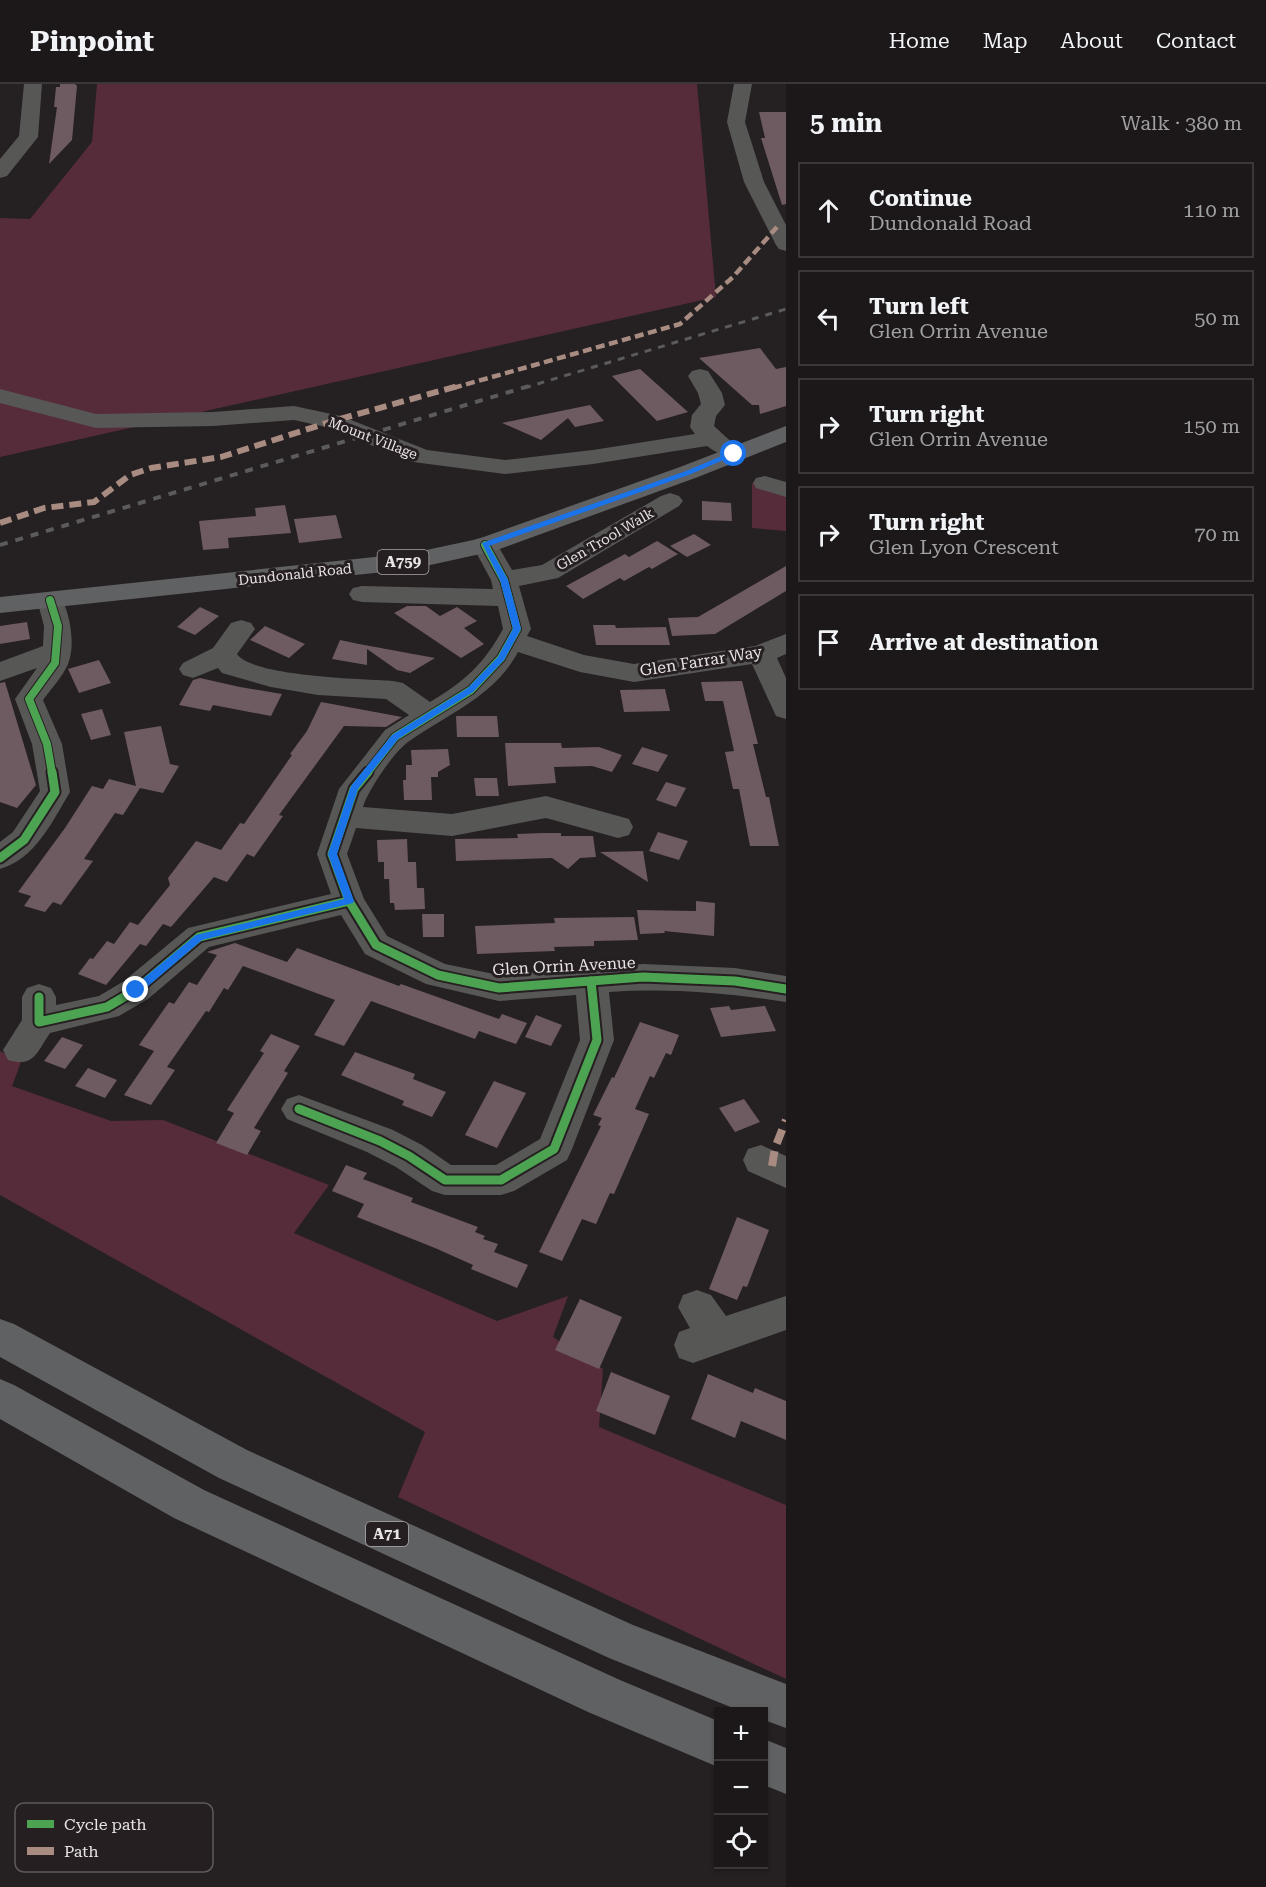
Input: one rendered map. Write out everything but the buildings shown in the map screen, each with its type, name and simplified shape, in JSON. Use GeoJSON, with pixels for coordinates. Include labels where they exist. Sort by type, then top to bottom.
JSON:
{"type":"FeatureCollection","features":[{"type":"Feature","properties":{"kind":"main road","name":"Dundonald Road"},"geometry":{"type":"LineString","coordinates":[[0,605],[412,561],[484,545],[689,472],[786,433]]}},
{"type":"Feature","properties":{"kind":"main road","name":"A71"},"geometry":{"type":"LineString","coordinates":[[0,1337],[233,1464],[624,1643],[786,1706]]}},
{"type":"Feature","properties":{"kind":"main road"},"geometry":{"type":"LineString","coordinates":[[0,1398],[189,1504],[604,1696],[714,1742]]}},
{"type":"Feature","properties":{"kind":"main road"},"geometry":{"type":"LineString","coordinates":[[768,1764],[786,1771]]}},
{"type":"Feature","properties":{"kind":"street"},"geometry":{"type":"LineString","coordinates":[[0,172],[28,137],[33,84]]}},
{"type":"Feature","properties":{"kind":"street"},"geometry":{"type":"LineString","coordinates":[[743,84],[736,122],[754,182],[778,214],[786,245]]}},
{"type":"Feature","properties":{"kind":"street"},"geometry":{"type":"LineString","coordinates":[[700,376],[710,393],[713,405],[704,415],[702,427],[712,438],[734,454]]}},
{"type":"Feature","properties":{"kind":"street","name":"Mount Village"},"geometry":{"type":"LineString","coordinates":[[0,396],[96,421],[213,419],[294,413],[333,421],[422,457],[505,467],[593,457],[712,438]]}},
{"type":"Feature","properties":{"kind":"street","name":"Glen Trool Walk"},"geometry":{"type":"LineString","coordinates":[[362,594],[506,589],[549,572],[670,501]]}},
{"type":"Feature","properties":{"kind":"street"},"geometry":{"type":"LineString","coordinates":[[484,545],[506,589],[517,629],[511,640]]}},
{"type":"Feature","properties":{"kind":"street"},"geometry":{"type":"LineString","coordinates":[[0,858],[24,840],[55,792],[47,744],[29,699],[55,663],[58,626],[50,600]]}},
{"type":"Feature","properties":{"kind":"street"},"geometry":{"type":"LineString","coordinates":[[193,669],[223,654],[241,629]]}},
{"type":"Feature","properties":{"kind":"street","name":"Glen Farrar Way"},"geometry":{"type":"LineString","coordinates":[[511,640],[580,663],[634,672],[774,648]]}},
{"type":"Feature","properties":{"kind":"street","name":"Glen Orrin Avenue"},"geometry":{"type":"LineString","coordinates":[[511,640],[501,658],[471,690],[395,737],[354,789],[333,854],[349,901],[376,945],[438,975],[499,988],[655,978],[735,981],[786,989]]}},
{"type":"Feature","properties":{"kind":"street"},"geometry":{"type":"LineString","coordinates":[[774,648],[786,709]]}},
{"type":"Feature","properties":{"kind":"street"},"geometry":{"type":"LineString","coordinates":[[0,672],[56,651]]}},
{"type":"Feature","properties":{"kind":"street"},"geometry":{"type":"LineString","coordinates":[[223,654],[232,667],[271,678],[318,686],[393,690],[430,716]]}},
{"type":"Feature","properties":{"kind":"street"},"geometry":{"type":"LineString","coordinates":[[345,816],[452,825],[579,803],[618,827]]}},
{"type":"Feature","properties":{"kind":"street"},"geometry":{"type":"LineString","coordinates":[[20,1050],[39,1010],[107,1007],[136,990],[199,937],[349,901]]}},
{"type":"Feature","properties":{"kind":"street"},"geometry":{"type":"LineString","coordinates":[[299,1109],[380,1141],[445,1180],[501,1180],[554,1149],[597,1040],[591,981]]}},
{"type":"Feature","properties":{"kind":"street"},"geometry":{"type":"LineString","coordinates":[[702,1329],[786,1313]]}},
{"type":"Feature","properties":{"kind":"shaded area"},"geometry":{"type":"Polygon","coordinates":[[[97,84],[697,84],[716,297],[0,457],[0,218],[30,219],[92,142],[97,84]]]}},
{"type":"Feature","properties":{"kind":"shaded area"},"geometry":{"type":"Polygon","coordinates":[[[752,483],[786,494],[786,531],[752,528],[752,483]]]}},
{"type":"Feature","properties":{"kind":"shaded area"},"geometry":{"type":"Polygon","coordinates":[[[0,1051],[21,1062],[12,1086],[111,1121],[163,1120],[329,1185],[294,1233],[497,1321],[568,1296],[553,1337],[603,1369],[599,1427],[786,1505],[786,1679],[398,1497],[425,1432],[0,1195],[0,1051]]]}},
{"type":"Feature","properties":{"kind":"railway"},"geometry":{"type":"LineString","coordinates":[[524,388],[786,309]]}},
{"type":"Feature","properties":{"kind":"railway"},"geometry":{"type":"LineString","coordinates":[[0,545],[529,386]]}},
{"type":"Feature","properties":{"kind":"marked path"},"geometry":{"type":"LineString","coordinates":[[0,523],[44,508],[94,502],[130,475],[151,468],[221,457],[333,421],[680,324],[733,277],[777,227]]}},
{"type":"Feature","properties":{"kind":"marked path"},"geometry":{"type":"LineString","coordinates":[[772,1166],[775,1148],[786,1120]]}},
{"type":"Feature","properties":{"kind":"cycle path"},"geometry":{"type":"LineString","coordinates":[[485,545],[504,580],[517,629],[501,658],[471,690],[395,737],[354,789],[332,854],[349,901],[376,945],[438,975],[499,988],[643,977],[735,981],[786,989]]}},
{"type":"Feature","properties":{"kind":"cycle path"},"geometry":{"type":"LineString","coordinates":[[0,858],[24,840],[55,792],[47,744],[29,699],[55,663],[58,626],[50,600]]}},
{"type":"Feature","properties":{"kind":"cycle path"},"geometry":{"type":"LineString","coordinates":[[39,997],[39,1022],[107,1007],[136,990],[199,937],[349,901]]}},
{"type":"Feature","properties":{"kind":"cycle path"},"geometry":{"type":"LineString","coordinates":[[299,1109],[380,1141],[409,1156],[445,1180],[501,1180],[554,1149],[597,1040],[591,981]]}},
{"type":"Feature","properties":{"kind":"route"},"geometry":{"type":"LineString","coordinates":[[136,990],[199,937],[349,901],[333,854],[354,789],[395,737],[471,690],[501,658],[517,629],[504,580],[484,545],[734,454]]}}]}
